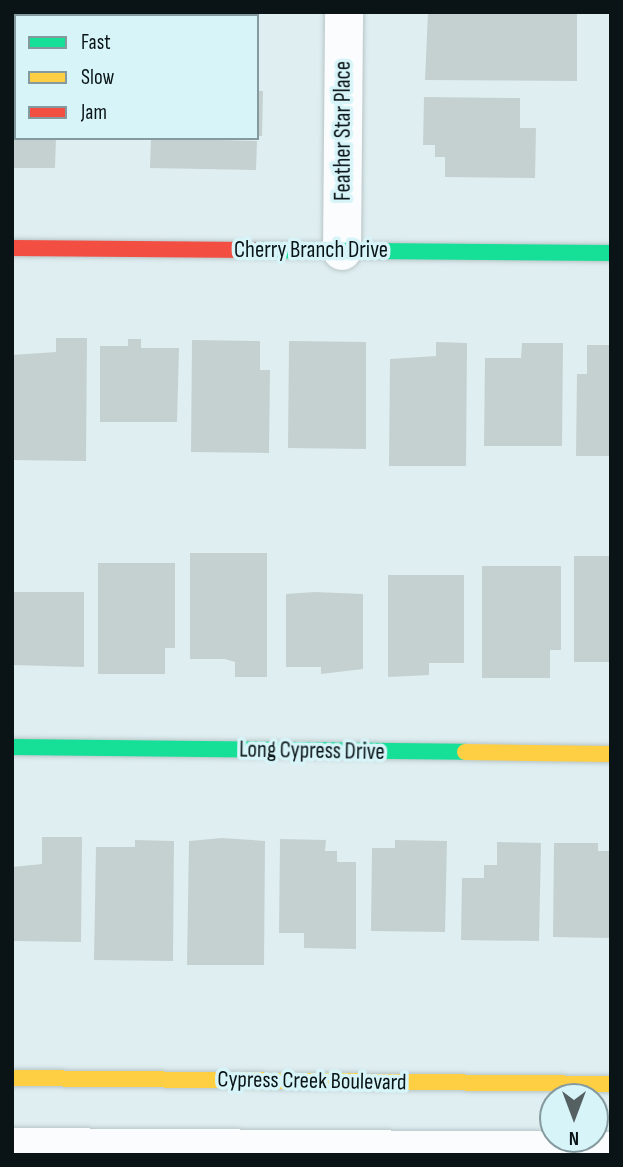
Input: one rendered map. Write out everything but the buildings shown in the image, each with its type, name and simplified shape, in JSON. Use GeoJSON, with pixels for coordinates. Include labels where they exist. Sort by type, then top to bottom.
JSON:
{"type":"FeatureCollection","features":[{"type":"Feature","properties":{"kind":"street","name":"Feather Star Place"},"geometry":{"type":"LineString","coordinates":[[342,251],[344,12]]}},
{"type":"Feature","properties":{"kind":"street","name":"Cherry Branch Drive"},"geometry":{"type":"LineString","coordinates":[[12,248],[611,253]]}},
{"type":"Feature","properties":{"kind":"street","name":"Long Cypress Drive"},"geometry":{"type":"LineString","coordinates":[[12,747],[611,754]]}},
{"type":"Feature","properties":{"kind":"street","name":"Cypress Creek Boulevard"},"geometry":{"type":"LineString","coordinates":[[12,1078],[611,1084]]}},
{"type":"Feature","properties":{"kind":"street"},"geometry":{"type":"LineString","coordinates":[[12,1147],[611,1151]]}},
{"type":"Feature","properties":{"kind":"traffic: fast"},"geometry":{"type":"LineString","coordinates":[[253,250],[611,253]]}},
{"type":"Feature","properties":{"kind":"traffic: fast"},"geometry":{"type":"LineString","coordinates":[[12,747],[465,752]]}},
{"type":"Feature","properties":{"kind":"traffic: slow"},"geometry":{"type":"LineString","coordinates":[[465,752],[611,754]]}},
{"type":"Feature","properties":{"kind":"traffic: slow"},"geometry":{"type":"LineString","coordinates":[[12,1078],[611,1084]]}},
{"type":"Feature","properties":{"kind":"traffic: jam"},"geometry":{"type":"LineString","coordinates":[[12,248],[253,250]]}}]}
